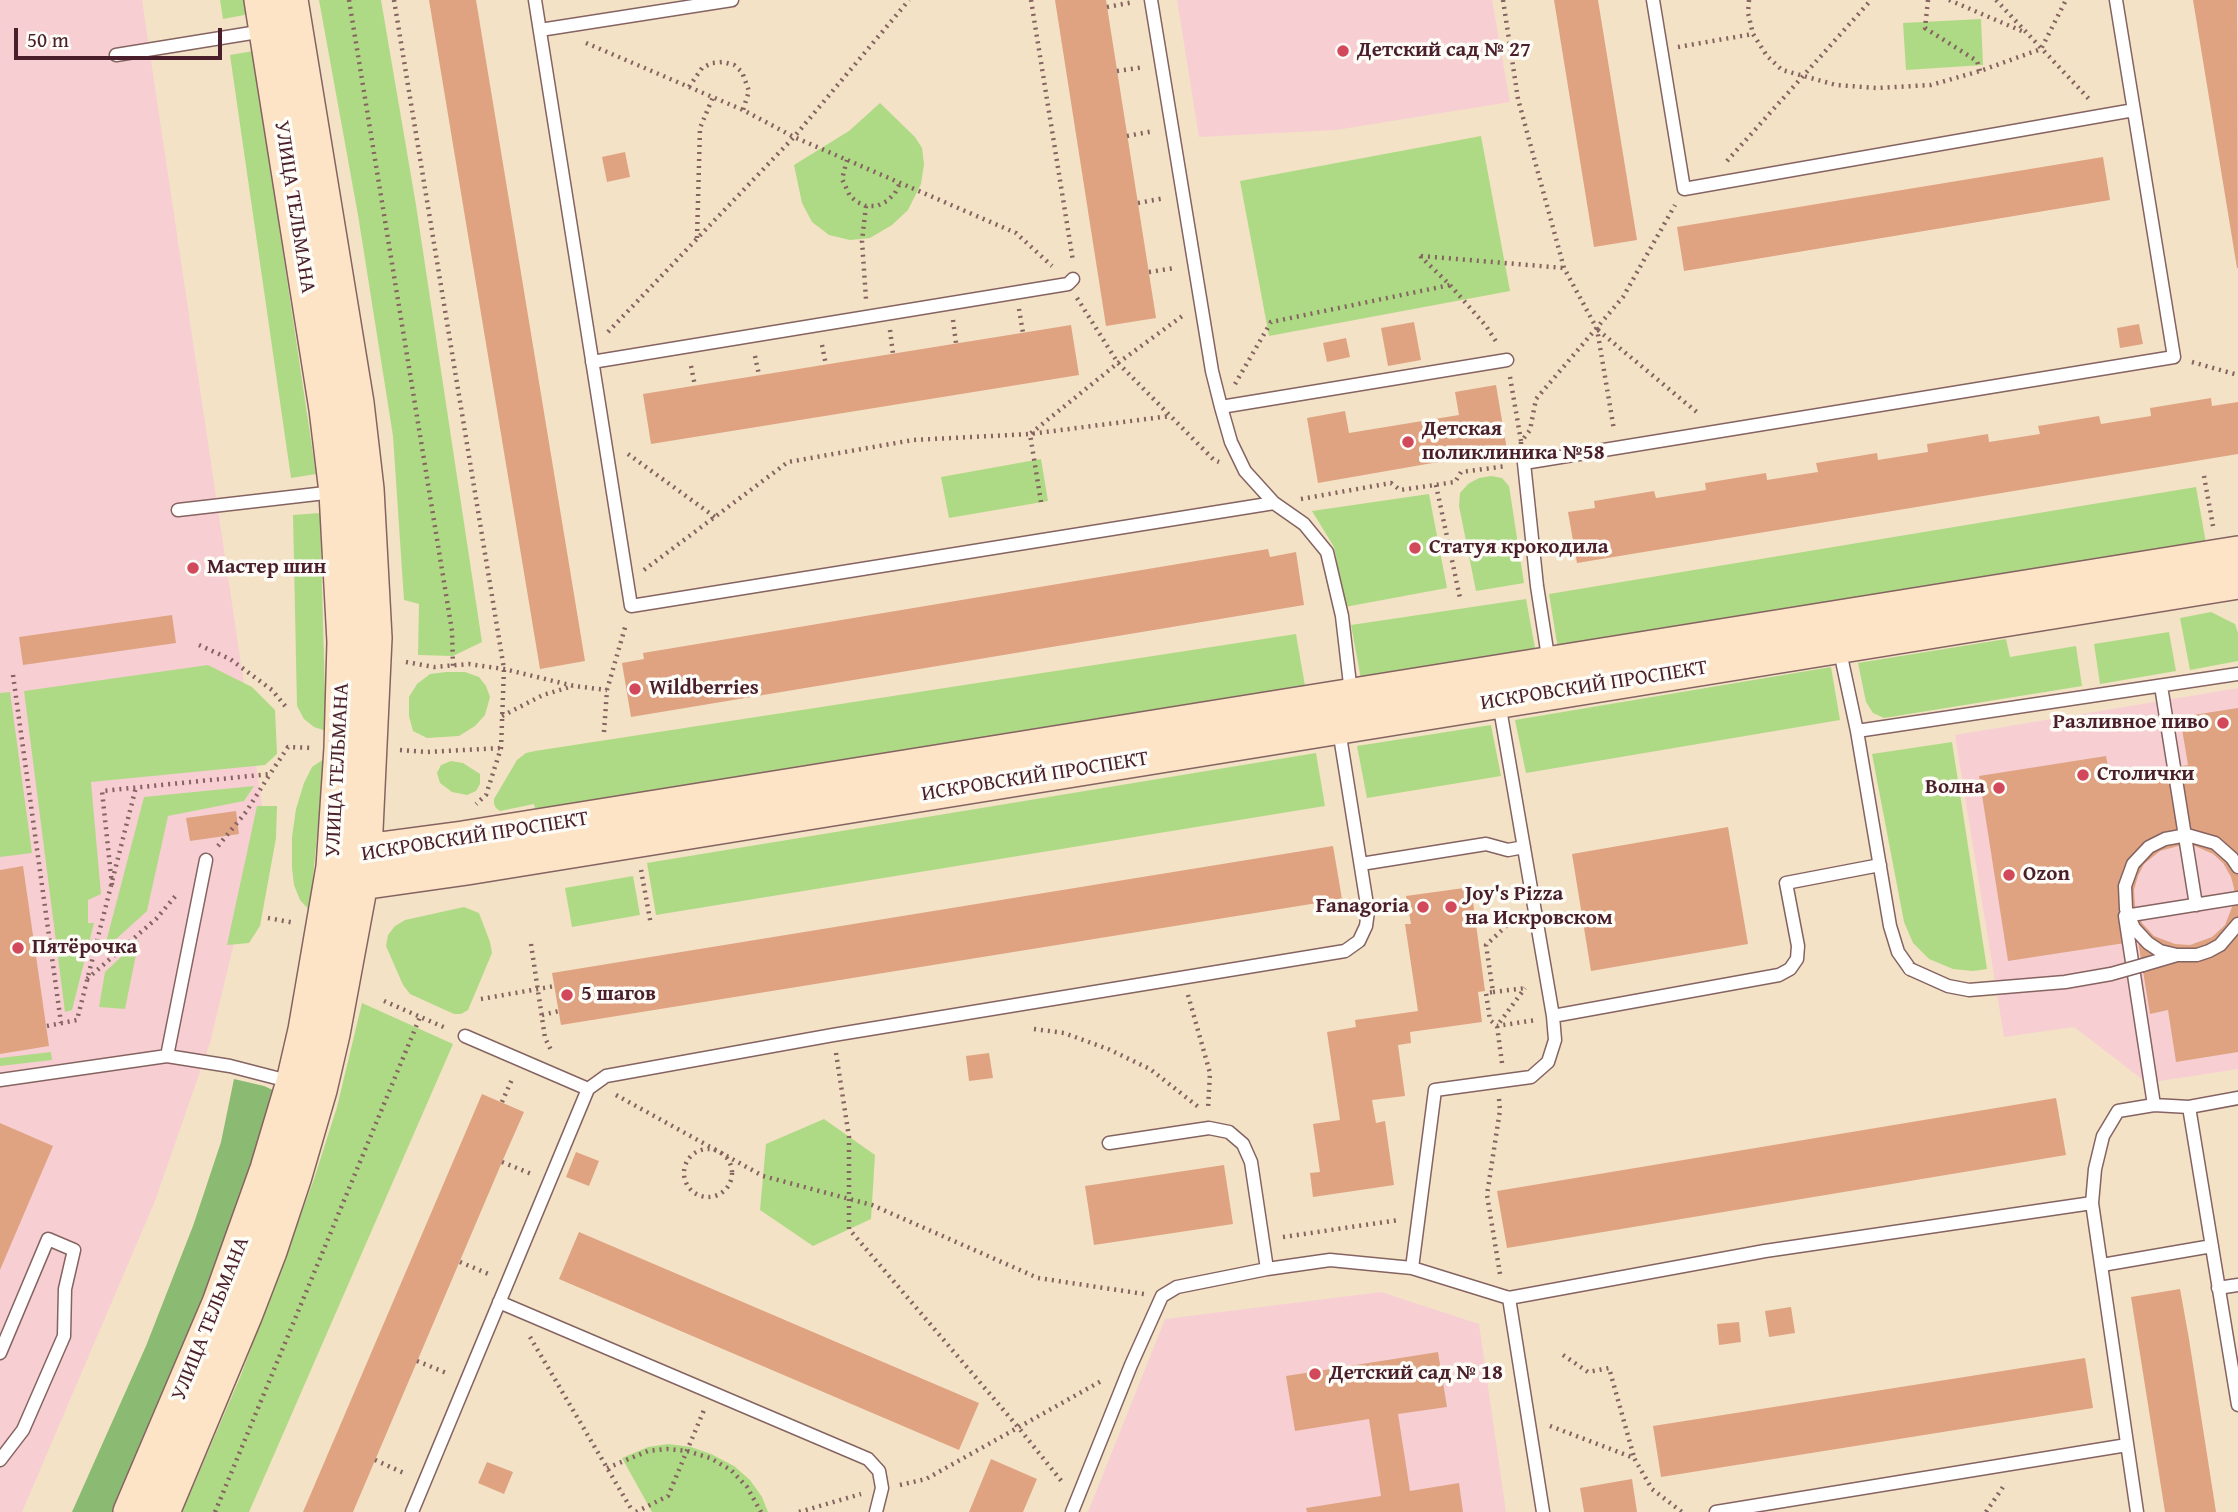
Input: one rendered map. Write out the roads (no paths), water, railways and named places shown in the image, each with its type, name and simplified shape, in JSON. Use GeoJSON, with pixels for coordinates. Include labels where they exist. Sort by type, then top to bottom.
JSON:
{"type":"FeatureCollection","features":[{"type":"Feature","properties":{"kind":"street","name":"УЛИЦА ТЕЛЬМАНА"},"geometry":{"type":"LineString","coordinates":[[163,1512],[270,1251],[295,1176],[333,1034],[363,867],[375,638],[352,491],[326,409],[278,14]]}},
{"type":"Feature","properties":{"kind":"street","name":"УЛИЦА ТЕЛЬМАНА"},"geometry":{"type":"LineString","coordinates":[[130,1512],[243,1241],[293,1083],[311,998],[332,867],[341,748],[352,491]]}},
{"type":"Feature","properties":{"kind":"street","name":"ИСКРОВСКИЙ ПРОСПЕКТ"},"geometry":{"type":"LineString","coordinates":[[332,867],[467,868],[1345,712],[1836,632],[2238,553]]}},
{"type":"Feature","properties":{"kind":"street","name":"ИСКРОВСКИЙ ПРОСПЕКТ"},"geometry":{"type":"LineString","coordinates":[[1836,632],[2238,582]]}},
{"type":"Feature","properties":{"kind":"lane"},"geometry":{"type":"LineString","coordinates":[[535,0],[547,29],[592,356],[631,606],[1274,503]]}},
{"type":"Feature","properties":{"kind":"lane"},"geometry":{"type":"LineString","coordinates":[[547,29],[732,0]]}},
{"type":"Feature","properties":{"kind":"lane"},"geometry":{"type":"LineString","coordinates":[[412,1512],[588,1089],[606,1076],[846,1033],[1345,951],[1359,941],[1366,926],[1368,911],[1345,712],[1342,616],[1327,552],[1304,524],[1274,503],[1245,471],[1231,442],[1212,371],[1149,0]]}},
{"type":"Feature","properties":{"kind":"lane"},"geometry":{"type":"LineString","coordinates":[[1653,0],[1684,189],[2134,110]]}},
{"type":"Feature","properties":{"kind":"lane"},"geometry":{"type":"LineString","coordinates":[[1552,678],[1537,586],[1524,463],[2174,357],[2116,0]]}},
{"type":"Feature","properties":{"kind":"lane"},"geometry":{"type":"LineString","coordinates":[[116,55],[278,14]]}},
{"type":"Feature","properties":{"kind":"lane"},"geometry":{"type":"LineString","coordinates":[[592,356],[867,317],[1071,282]]}},
{"type":"Feature","properties":{"kind":"lane"},"geometry":{"type":"LineString","coordinates":[[1221,407],[1507,360]]}},
{"type":"Feature","properties":{"kind":"lane"},"geometry":{"type":"LineString","coordinates":[[178,510],[352,491]]}},
{"type":"Feature","properties":{"kind":"lane"},"geometry":{"type":"LineString","coordinates":[[1836,632],[1857,731],[1890,926],[1898,952],[1910,970],[1948,986],[1969,990],[2065,982],[2111,974],[2177,955],[2197,955],[2209,951],[2220,945],[2238,924]]}},
{"type":"Feature","properties":{"kind":"lane"},"geometry":{"type":"LineString","coordinates":[[1857,731],[2238,674]]}},
{"type":"Feature","properties":{"kind":"lane"},"geometry":{"type":"LineString","coordinates":[[2161,686],[2196,905]]}},
{"type":"Feature","properties":{"kind":"lane"},"geometry":{"type":"LineString","coordinates":[[1412,1268],[1435,1090],[1531,1077],[1548,1062],[1555,1040],[1548,984],[1497,687]]}},
{"type":"Feature","properties":{"kind":"lane"},"geometry":{"type":"LineString","coordinates":[[2177,955],[2147,943],[2134,928],[2126,909],[2126,886],[2133,864],[2149,847],[2165,839],[2187,835],[2215,843],[2224,849],[2238,867]]}},
{"type":"Feature","properties":{"kind":"lane"},"geometry":{"type":"LineString","coordinates":[[1361,864],[1486,844],[1508,850],[1524,847]]}},
{"type":"Feature","properties":{"kind":"lane"},"geometry":{"type":"LineString","coordinates":[[167,1056],[206,860]]}},
{"type":"Feature","properties":{"kind":"lane"},"geometry":{"type":"LineString","coordinates":[[1553,1017],[1779,975],[1790,970],[1797,959],[1798,946],[1786,884],[1880,865]]}},
{"type":"Feature","properties":{"kind":"lane"},"geometry":{"type":"LineString","coordinates":[[2154,1105],[2125,916],[2238,898]]}},
{"type":"Feature","properties":{"kind":"lane"},"geometry":{"type":"LineString","coordinates":[[465,1036],[588,1089]]}},
{"type":"Feature","properties":{"kind":"lane"},"geometry":{"type":"LineString","coordinates":[[0,1080],[167,1056],[230,1066],[293,1083]]}},
{"type":"Feature","properties":{"kind":"lane"},"geometry":{"type":"LineString","coordinates":[[2137,1512],[2092,1203],[2095,1169],[2103,1136],[2118,1111],[2154,1105],[2189,1107],[2238,1098]]}},
{"type":"Feature","properties":{"kind":"lane"},"geometry":{"type":"LineString","coordinates":[[2189,1107],[2238,1405]]}},
{"type":"Feature","properties":{"kind":"lane"},"geometry":{"type":"LineString","coordinates":[[1109,1143],[1209,1128],[1229,1132],[1243,1144],[1251,1162],[1267,1269]]}},
{"type":"Feature","properties":{"kind":"lane"},"geometry":{"type":"LineString","coordinates":[[1074,1506],[1131,1364],[1162,1296],[1177,1287],[1330,1260],[1412,1268],[1509,1298],[1765,1251],[2092,1203]]}},
{"type":"Feature","properties":{"kind":"lane"},"geometry":{"type":"LineString","coordinates":[[0,1353],[48,1239],[74,1250],[65,1289],[64,1336],[23,1430],[1,1456]]}},
{"type":"Feature","properties":{"kind":"lane"},"geometry":{"type":"LineString","coordinates":[[2102,1265],[2212,1246]]}},
{"type":"Feature","properties":{"kind":"lane"},"geometry":{"type":"LineString","coordinates":[[2218,1289],[2238,1285]]}},
{"type":"Feature","properties":{"kind":"lane"},"geometry":{"type":"LineString","coordinates":[[1509,1298],[1543,1512]]}},
{"type":"Feature","properties":{"kind":"lane"},"geometry":{"type":"LineString","coordinates":[[499,1302],[868,1459],[878,1471],[882,1489],[876,1512]]}},
{"type":"Feature","properties":{"kind":"lane"},"geometry":{"type":"LineString","coordinates":[[1716,1512],[2127,1445]]}},
{"type":"Feature","properties":{"kind":"place","name":"Детский сад № 27"},"geometry":{"type":"Point","coordinates":[1343,51]}},
{"type":"Feature","properties":{"kind":"place","name":"Детская поликлиника №58"},"geometry":{"type":"Point","coordinates":[1408,442]}},
{"type":"Feature","properties":{"kind":"place","name":"Статуя крокодила"},"geometry":{"type":"Point","coordinates":[1415,548]}},
{"type":"Feature","properties":{"kind":"place","name":"Мастер шин"},"geometry":{"type":"Point","coordinates":[193,568]}},
{"type":"Feature","properties":{"kind":"place","name":"Wildberries"},"geometry":{"type":"Point","coordinates":[635,689]}},
{"type":"Feature","properties":{"kind":"place","name":"Разливное пиво"},"geometry":{"type":"Point","coordinates":[2223,723]}},
{"type":"Feature","properties":{"kind":"place","name":"Столички"},"geometry":{"type":"Point","coordinates":[2083,775]}},
{"type":"Feature","properties":{"kind":"place","name":"Волна"},"geometry":{"type":"Point","coordinates":[1999,788]}},
{"type":"Feature","properties":{"kind":"place","name":"Ozon"},"geometry":{"type":"Point","coordinates":[2009,875]}},
{"type":"Feature","properties":{"kind":"place","name":"Fanagoria"},"geometry":{"type":"Point","coordinates":[1423,907]}},
{"type":"Feature","properties":{"kind":"place","name":"Joy's Pizza на Искровском"},"geometry":{"type":"Point","coordinates":[1451,907]}},
{"type":"Feature","properties":{"kind":"place","name":"Пятёрочка"},"geometry":{"type":"Point","coordinates":[18,948]}},
{"type":"Feature","properties":{"kind":"place","name":"5 шагов"},"geometry":{"type":"Point","coordinates":[567,995]}},
{"type":"Feature","properties":{"kind":"place","name":"Детский сад № 18"},"geometry":{"type":"Point","coordinates":[1315,1374]}}]}
